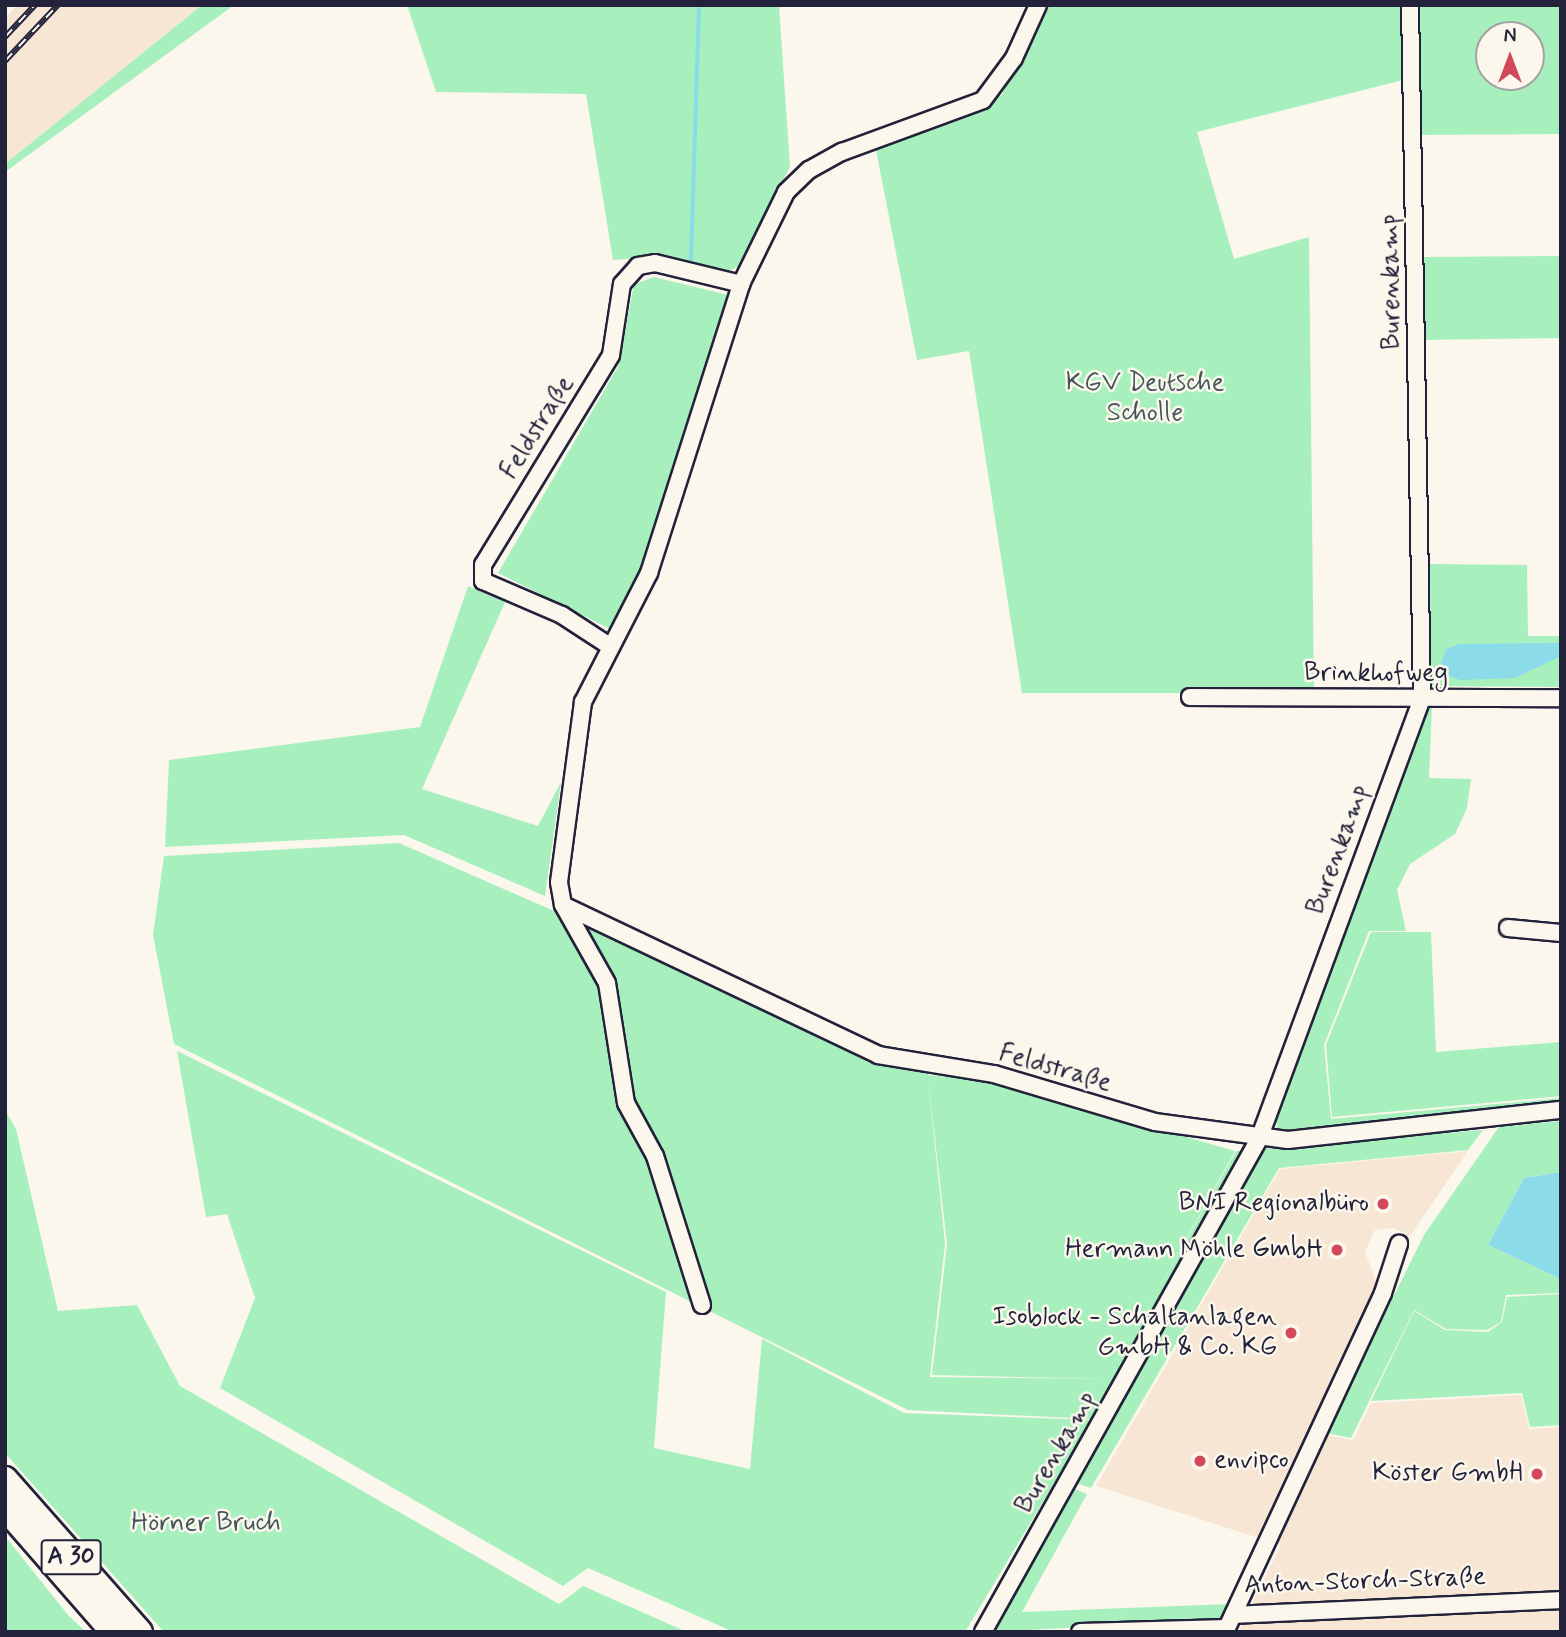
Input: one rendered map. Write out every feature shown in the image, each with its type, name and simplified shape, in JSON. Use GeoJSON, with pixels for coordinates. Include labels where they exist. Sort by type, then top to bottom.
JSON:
{"type":"FeatureCollection","features":[{"type":"Feature","properties":{"kind":"highway","name":"A 30"},"geometry":{"type":"LineString","coordinates":[[5,1479],[140,1632]]}},
{"type":"Feature","properties":{"kind":"highway","name":"A 30"},"geometry":{"type":"LineString","coordinates":[[5,1508],[113,1632]]}},
{"type":"Feature","properties":{"kind":"street"},"geometry":{"type":"LineString","coordinates":[[702,1305],[654,1156],[626,1102],[607,983],[567,907],[559,882],[583,702],[608,645],[649,573],[741,284],[786,192],[809,170],[984,100],[1014,58],[1038,5]]}},
{"type":"Feature","properties":{"kind":"street","name":"Burenkamp"},"geometry":{"type":"LineString","coordinates":[[983,1632],[1259,1139],[1422,698],[1410,5]]}},
{"type":"Feature","properties":{"kind":"street","name":"Feldstraße"},"geometry":{"type":"LineString","coordinates":[[608,645],[562,615],[483,581],[484,565],[611,355],[622,284],[638,266],[655,263],[741,284]]}},
{"type":"Feature","properties":{"kind":"street","name":"Brinkhofweg"},"geometry":{"type":"LineString","coordinates":[[1190,697],[1561,698]]}},
{"type":"Feature","properties":{"kind":"street","name":"Feldstraße"},"geometry":{"type":"LineString","coordinates":[[567,907],[878,1055],[994,1074],[1155,1122],[1259,1139],[1561,1110]]}},
{"type":"Feature","properties":{"kind":"street"},"geometry":{"type":"LineString","coordinates":[[1508,928],[1561,933]]}},
{"type":"Feature","properties":{"kind":"street","name":"Anton-Storch-Straße"},"geometry":{"type":"LineString","coordinates":[[1399,1244],[1383,1293],[1228,1625],[1561,1600]]}},
{"type":"Feature","properties":{"kind":"street"},"geometry":{"type":"LineString","coordinates":[[1080,1632],[1228,1625]]}},
{"type":"Feature","properties":{"kind":"shaded area"},"geometry":{"type":"Polygon","coordinates":[[[17,5],[202,5],[5,164],[5,19],[17,5]]]}},
{"type":"Feature","properties":{"kind":"shaded area"},"geometry":{"type":"Polygon","coordinates":[[[1468,1151],[1410,1236],[1394,1228],[1375,1230],[1365,1252],[1378,1287],[1310,1432],[1353,1440],[1371,1403],[1521,1395],[1529,1429],[1561,1427],[1561,1632],[1238,1632],[1281,1545],[1096,1486],[1280,1169],[1468,1151]]]}},
{"type":"Feature","properties":{"kind":"green space"},"geometry":{"type":"Polygon","coordinates":[[[202,5],[234,5],[5,172],[5,164],[202,5]]]}},
{"type":"Feature","properties":{"kind":"green space"},"geometry":{"type":"Polygon","coordinates":[[[407,5],[779,5],[790,167],[739,266],[727,272],[652,257],[613,260],[586,94],[436,92],[407,5]]]}},
{"type":"Feature","properties":{"kind":"green space","name":"KGV Deutsche Scholle"},"geometry":{"type":"Polygon","coordinates":[[[1041,5],[1561,5],[1561,134],[1417,135],[1423,257],[1561,256],[1561,338],[1418,340],[1411,78],[1197,132],[1234,259],[1309,237],[1314,693],[1022,693],[969,351],[917,360],[875,145],[1002,95],[1041,5]]]}},
{"type":"Feature","properties":{"kind":"green space"},"geometry":{"type":"Polygon","coordinates":[[[654,277],[728,295],[643,572],[610,629],[498,573],[619,365],[634,284],[654,277]]]}},
{"type":"Feature","properties":{"kind":"green space"},"geometry":{"type":"Polygon","coordinates":[[[1430,564],[1527,565],[1528,636],[1561,636],[1561,687],[1431,686],[1430,564]]]}},
{"type":"Feature","properties":{"kind":"green space"},"geometry":{"type":"Polygon","coordinates":[[[468,586],[505,602],[422,789],[538,826],[561,782],[545,896],[404,835],[165,847],[169,760],[420,727],[468,586]]]}},
{"type":"Feature","properties":{"kind":"green space"},"geometry":{"type":"Polygon","coordinates":[[[1427,704],[1432,704],[1429,778],[1471,779],[1467,808],[1455,834],[1410,864],[1397,890],[1406,931],[1369,931],[1324,1045],[1331,1119],[1561,1098],[1561,1106],[1287,1134],[1277,1129],[1276,1118],[1427,704]]]}},
{"type":"Feature","properties":{"kind":"green space"},"geometry":{"type":"Polygon","coordinates":[[[399,843],[869,1049],[926,1063],[928,1075],[995,1082],[1235,1151],[1141,1321],[1236,1151],[1483,1130],[1468,1150],[1279,1168],[1091,1488],[1076,1483],[1111,1420],[908,1410],[174,1044],[153,935],[164,856],[399,843]],[[928,1078],[945,1244],[930,1377],[1108,1379],[932,1375],[947,1244],[928,1078]]]}},
{"type":"Feature","properties":{"kind":"green space"},"geometry":{"type":"Polygon","coordinates":[[[1371,932],[1431,932],[1436,1052],[1561,1042],[1561,1096],[1332,1117],[1326,1045],[1371,932]]]}},
{"type":"Feature","properties":{"kind":"green space"},"geometry":{"type":"Polygon","coordinates":[[[177,1051],[666,1292],[654,1448],[750,1469],[762,1339],[904,1413],[1092,1420],[965,1632],[734,1632],[588,1568],[563,1586],[220,1388],[255,1298],[227,1214],[206,1217],[177,1051]]]}},
{"type":"Feature","properties":{"kind":"green space","name":"Hörner Bruch"},"geometry":{"type":"Polygon","coordinates":[[[5,1110],[16,1129],[58,1311],[137,1305],[180,1386],[559,1604],[583,1586],[687,1632],[164,1632],[5,1453],[5,1110]]]}},
{"type":"Feature","properties":{"kind":"green space"},"geometry":{"type":"Polygon","coordinates":[[[1561,1121],[1561,1172],[1524,1178],[1488,1245],[1561,1279],[1561,1293],[1506,1295],[1501,1322],[1487,1330],[1446,1329],[1414,1310],[1351,1438],[1326,1433],[1424,1235],[1499,1127],[1561,1121]]]}},
{"type":"Feature","properties":{"kind":"green space"},"geometry":{"type":"Polygon","coordinates":[[[1561,1294],[1561,1425],[1530,1427],[1522,1393],[1371,1401],[1414,1311],[1445,1330],[1488,1332],[1502,1322],[1507,1297],[1561,1294]]]}},
{"type":"Feature","properties":{"kind":"green space"},"geometry":{"type":"Polygon","coordinates":[[[1073,1488],[1087,1494],[1022,1612],[1230,1604],[1223,1619],[994,1632],[1073,1488]]]}},
{"type":"Feature","properties":{"kind":"green space"},"geometry":{"type":"Polygon","coordinates":[[[5,1536],[68,1615],[86,1632],[5,1632],[5,1536]]]}},
{"type":"Feature","properties":{"kind":"water"},"geometry":{"type":"Polygon","coordinates":[[[1561,643],[1561,656],[1515,678],[1460,680],[1447,675],[1441,663],[1446,649],[1460,644],[1561,643]]]}},
{"type":"Feature","properties":{"kind":"water"},"geometry":{"type":"Polygon","coordinates":[[[1561,1172],[1561,1279],[1488,1245],[1524,1178],[1561,1172]]]}},
{"type":"Feature","properties":{"kind":"waterway"},"geometry":{"type":"LineString","coordinates":[[691,260],[699,5]]}},
{"type":"Feature","properties":{"kind":"railway"},"geometry":{"type":"LineString","coordinates":[[5,37],[35,5]]}},
{"type":"Feature","properties":{"kind":"railway"},"geometry":{"type":"LineString","coordinates":[[5,61],[58,5]]}},
{"type":"Feature","properties":{"kind":"place","name":"BNI Regionalbüro"},"geometry":{"type":"Point","coordinates":[1383,1204]}},
{"type":"Feature","properties":{"kind":"place","name":"Hermann Möhle GmbH"},"geometry":{"type":"Point","coordinates":[1337,1250]}},
{"type":"Feature","properties":{"kind":"place","name":"Isoblock - Schaltanlagen GmbH & Co. KG"},"geometry":{"type":"Point","coordinates":[1291,1333]}},
{"type":"Feature","properties":{"kind":"place","name":"envipco"},"geometry":{"type":"Point","coordinates":[1200,1461]}},
{"type":"Feature","properties":{"kind":"place","name":"Köster GmbH"},"geometry":{"type":"Point","coordinates":[1537,1474]}}]}
